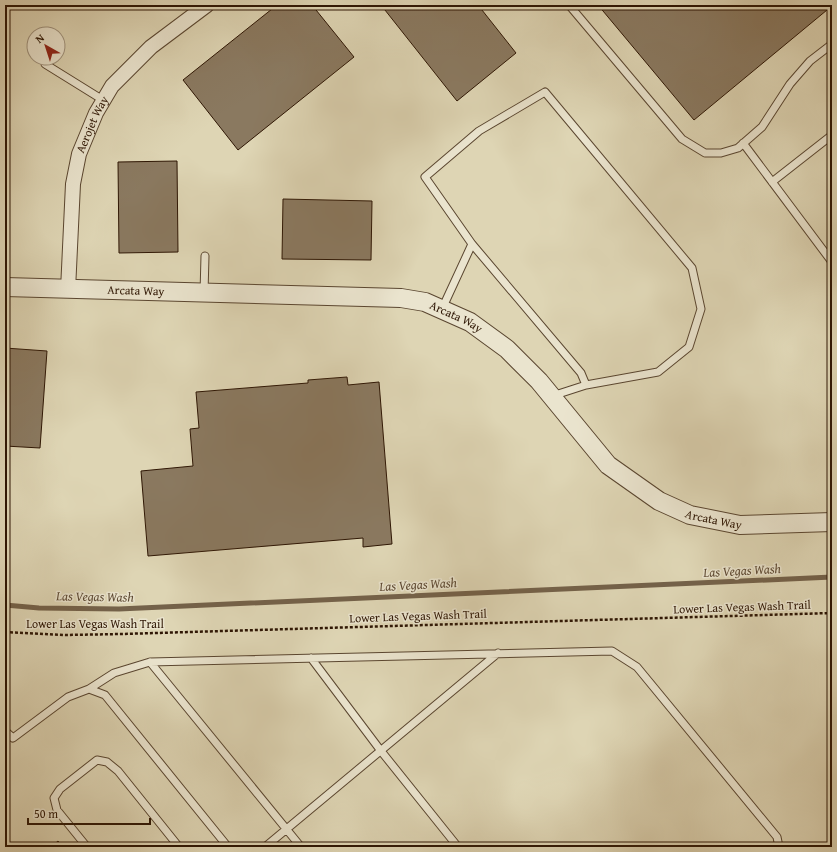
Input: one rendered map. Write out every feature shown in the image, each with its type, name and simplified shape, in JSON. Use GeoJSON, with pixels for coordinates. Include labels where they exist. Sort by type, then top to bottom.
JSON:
{"type":"FeatureCollection","features":[{"type":"Feature","properties":{"kind":"street","name":"Aerojet Way"},"geometry":{"type":"LineString","coordinates":[[68,290],[73,184],[80,154],[96,113],[112,86],[151,47],[207,5]]}},
{"type":"Feature","properties":{"kind":"street","name":"Arcata Way"},"geometry":{"type":"LineString","coordinates":[[5,287],[68,290],[401,298],[425,302],[470,322],[507,348],[539,381],[608,465],[659,501],[690,515],[740,525],[832,522]]}},
{"type":"Feature","properties":{"kind":"lane"},"geometry":{"type":"LineString","coordinates":[[569,5],[682,139],[705,153],[721,153],[738,148],[762,127],[790,84],[810,61],[832,44]]}},
{"type":"Feature","properties":{"kind":"lane"},"geometry":{"type":"LineString","coordinates":[[48,66],[103,100]]}},
{"type":"Feature","properties":{"kind":"lane"},"geometry":{"type":"LineString","coordinates":[[551,396],[586,385],[658,372],[690,347],[701,309],[692,268],[545,92],[479,131],[425,177],[472,244],[581,373],[586,385]]}},
{"type":"Feature","properties":{"kind":"lane"},"geometry":{"type":"LineString","coordinates":[[772,182],[832,135]]}},
{"type":"Feature","properties":{"kind":"lane"},"geometry":{"type":"LineString","coordinates":[[743,143],[832,262]]}},
{"type":"Feature","properties":{"kind":"lane"},"geometry":{"type":"LineString","coordinates":[[442,310],[472,244]]}},
{"type":"Feature","properties":{"kind":"lane"},"geometry":{"type":"LineString","coordinates":[[204,293],[205,256]]}},
{"type":"Feature","properties":{"kind":"lane"},"geometry":{"type":"LineString","coordinates":[[5,743],[68,697],[89,688],[114,673],[150,662],[612,651],[638,667],[784,847]]}},
{"type":"Feature","properties":{"kind":"lane"},"geometry":{"type":"LineString","coordinates":[[265,847],[498,653]]}},
{"type":"Feature","properties":{"kind":"lane"},"geometry":{"type":"LineString","coordinates":[[311,658],[381,751],[458,847]]}},
{"type":"Feature","properties":{"kind":"lane"},"geometry":{"type":"LineString","coordinates":[[150,662],[301,847]]}},
{"type":"Feature","properties":{"kind":"lane"},"geometry":{"type":"LineString","coordinates":[[89,688],[105,695],[228,847]]}},
{"type":"Feature","properties":{"kind":"lane"},"geometry":{"type":"LineString","coordinates":[[5,731],[13,738]]}},
{"type":"Feature","properties":{"kind":"lane"},"geometry":{"type":"LineString","coordinates":[[87,847],[57,810],[54,798],[60,789],[97,760],[107,762],[118,771],[179,847]]}},
{"type":"Feature","properties":{"kind":"lane"},"geometry":{"type":"LineString","coordinates":[[777,838],[779,847]]}},
{"type":"Feature","properties":{"kind":"path","name":"Lower Las Vegas Wash Trail"},"geometry":{"type":"LineString","coordinates":[[5,632],[65,635],[122,634],[832,613]]}},
{"type":"Feature","properties":{"kind":"building"},"geometry":{"type":"Polygon","coordinates":[[[277,5],[312,5],[354,57],[238,150],[183,80],[277,5]]]}},
{"type":"Feature","properties":{"kind":"building"},"geometry":{"type":"Polygon","coordinates":[[[381,5],[478,5],[516,53],[457,101],[381,5]]]}},
{"type":"Feature","properties":{"kind":"building"},"geometry":{"type":"Polygon","coordinates":[[[598,5],[823,5],[827,10],[694,120],[598,5]]]}},
{"type":"Feature","properties":{"kind":"building"},"geometry":{"type":"Polygon","coordinates":[[[177,161],[178,252],[119,253],[118,162],[177,161]]]}},
{"type":"Feature","properties":{"kind":"building"},"geometry":{"type":"Polygon","coordinates":[[[283,199],[372,201],[371,260],[282,259],[283,199]]]}},
{"type":"Feature","properties":{"kind":"building"},"geometry":{"type":"Polygon","coordinates":[[[5,348],[47,351],[40,448],[5,446],[5,348]]]}},
{"type":"Feature","properties":{"kind":"building"},"geometry":{"type":"Polygon","coordinates":[[[347,377],[348,385],[379,382],[392,544],[363,547],[363,538],[148,556],[141,471],[193,466],[190,429],[199,428],[196,392],[308,383],[308,380],[347,377]]]}},
{"type":"Feature","properties":{"kind":"building"},"geometry":{"type":"Polygon","coordinates":[[[58,841],[63,847],[51,847],[58,841]]]}},
{"type":"Feature","properties":{"kind":"waterway","name":"Las Vegas Wash"},"geometry":{"type":"LineString","coordinates":[[5,605],[39,608],[119,609],[832,577]]}}]}
